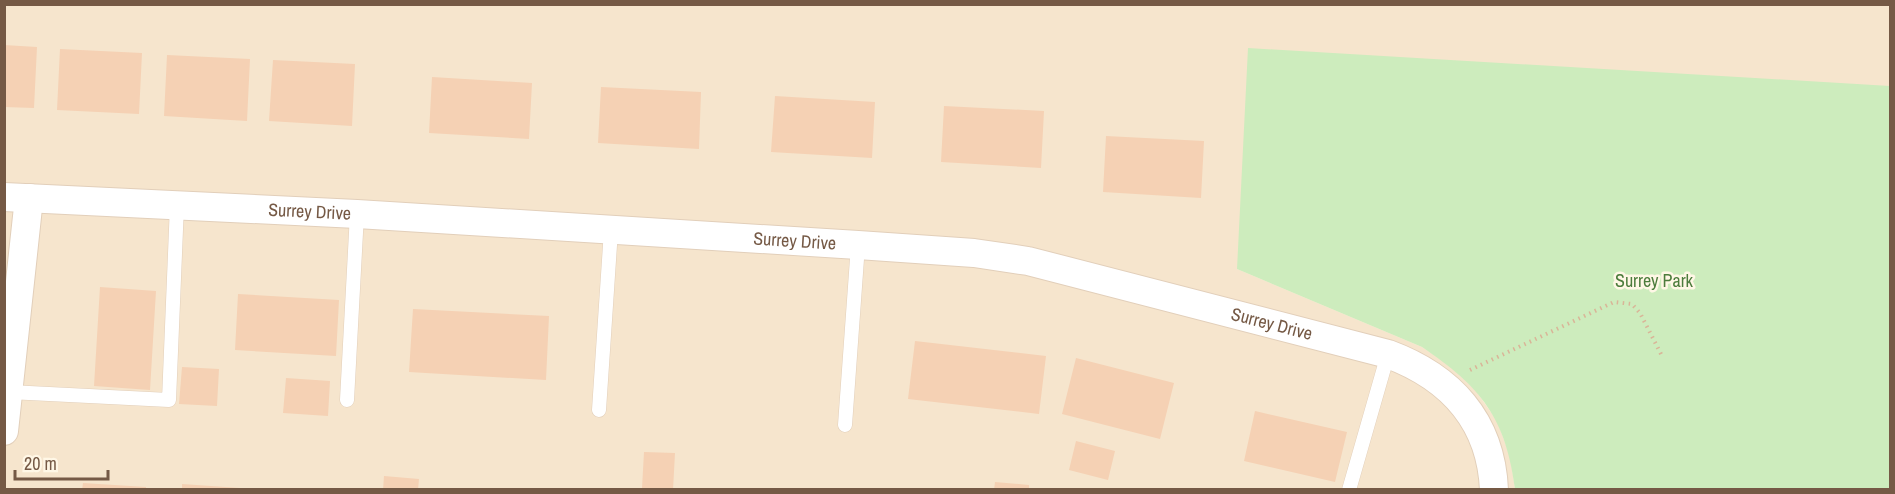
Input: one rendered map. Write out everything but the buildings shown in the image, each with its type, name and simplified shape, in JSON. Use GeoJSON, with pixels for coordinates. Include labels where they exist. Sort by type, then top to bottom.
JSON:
{"type":"FeatureCollection","features":[{"type":"Feature","properties":{"kind":"street","name":"Surrey Drive"},"geometry":{"type":"LineString","coordinates":[[17,198],[357,214],[858,245],[974,253],[1028,261],[1388,354],[1413,363],[1445,383],[1477,425],[1486,449],[1494,489]]}},
{"type":"Feature","properties":{"kind":"street"},"geometry":{"type":"LineString","coordinates":[[4,431],[9,392],[17,198]]}},
{"type":"Feature","properties":{"kind":"lane"},"geometry":{"type":"LineString","coordinates":[[9,392],[169,400],[177,205]]}},
{"type":"Feature","properties":{"kind":"lane"},"geometry":{"type":"LineString","coordinates":[[347,400],[357,214]]}},
{"type":"Feature","properties":{"kind":"lane"},"geometry":{"type":"LineString","coordinates":[[599,410],[611,230]]}},
{"type":"Feature","properties":{"kind":"lane"},"geometry":{"type":"LineString","coordinates":[[845,425],[858,245]]}},
{"type":"Feature","properties":{"kind":"lane"},"geometry":{"type":"LineString","coordinates":[[1349,489],[1388,354]]}},
{"type":"Feature","properties":{"kind":"path"},"geometry":{"type":"LineString","coordinates":[[1445,383],[1614,302],[1632,304],[1640,313],[1662,356]]}},
{"type":"Feature","properties":{"kind":"shaded area"},"geometry":{"type":"Polygon","coordinates":[[[1890,4],[1890,91],[1237,269],[1422,347],[1449,365],[1476,391],[1497,421],[1510,456],[1515,489],[5,490],[4,5],[1890,4]]]}},
{"type":"Feature","properties":{"kind":"green space","name":"Surrey Park"},"geometry":{"type":"Polygon","coordinates":[[[1248,48],[1890,86],[1890,489],[1515,489],[1505,442],[1497,423],[1475,391],[1443,362],[1422,347],[1237,269],[1248,48]]]}}]}
